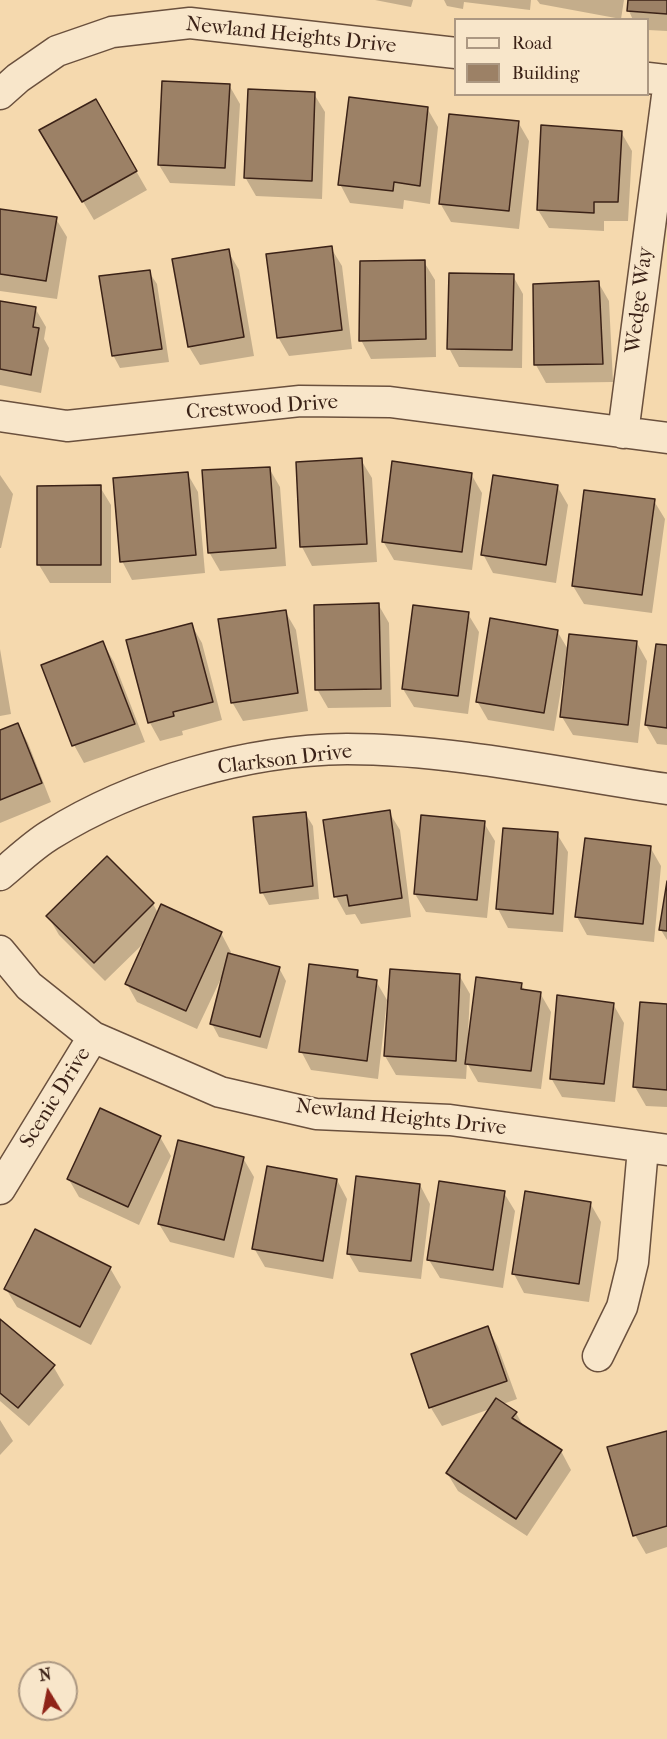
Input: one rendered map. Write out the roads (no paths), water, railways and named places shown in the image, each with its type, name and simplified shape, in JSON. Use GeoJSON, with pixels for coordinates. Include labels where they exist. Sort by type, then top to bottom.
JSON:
{"type":"FeatureCollection","features":[{"type":"Feature","properties":{"kind":"street","name":"Newland Heights Drive"},"geometry":{"type":"LineString","coordinates":[[0,94],[18,78],[57,51],[112,32],[190,23],[454,53]]}},
{"type":"Feature","properties":{"kind":"street"},"geometry":{"type":"LineString","coordinates":[[649,78],[667,80]]}},
{"type":"Feature","properties":{"kind":"street","name":"Wedge Way"},"geometry":{"type":"LineString","coordinates":[[623,433],[667,96]]}},
{"type":"Feature","properties":{"kind":"street","name":"Crestwood Drive"},"geometry":{"type":"LineString","coordinates":[[0,416],[67,426],[300,401],[390,402],[667,438]]}},
{"type":"Feature","properties":{"kind":"street","name":"Clarkson Drive"},"geometry":{"type":"LineString","coordinates":[[0,875],[48,836],[117,798],[193,772],[264,758],[346,749],[426,753],[667,789]]}},
{"type":"Feature","properties":{"kind":"street","name":"Newland Heights Drive"},"geometry":{"type":"LineString","coordinates":[[0,951],[30,986],[93,1037],[220,1092],[316,1114],[450,1120],[655,1149]]}},
{"type":"Feature","properties":{"kind":"street","name":"Scenic Drive"},"geometry":{"type":"LineString","coordinates":[[0,1189],[93,1037]]}},
{"type":"Feature","properties":{"kind":"street"},"geometry":{"type":"LineString","coordinates":[[598,1356],[622,1307],[655,1149]]}}]}
